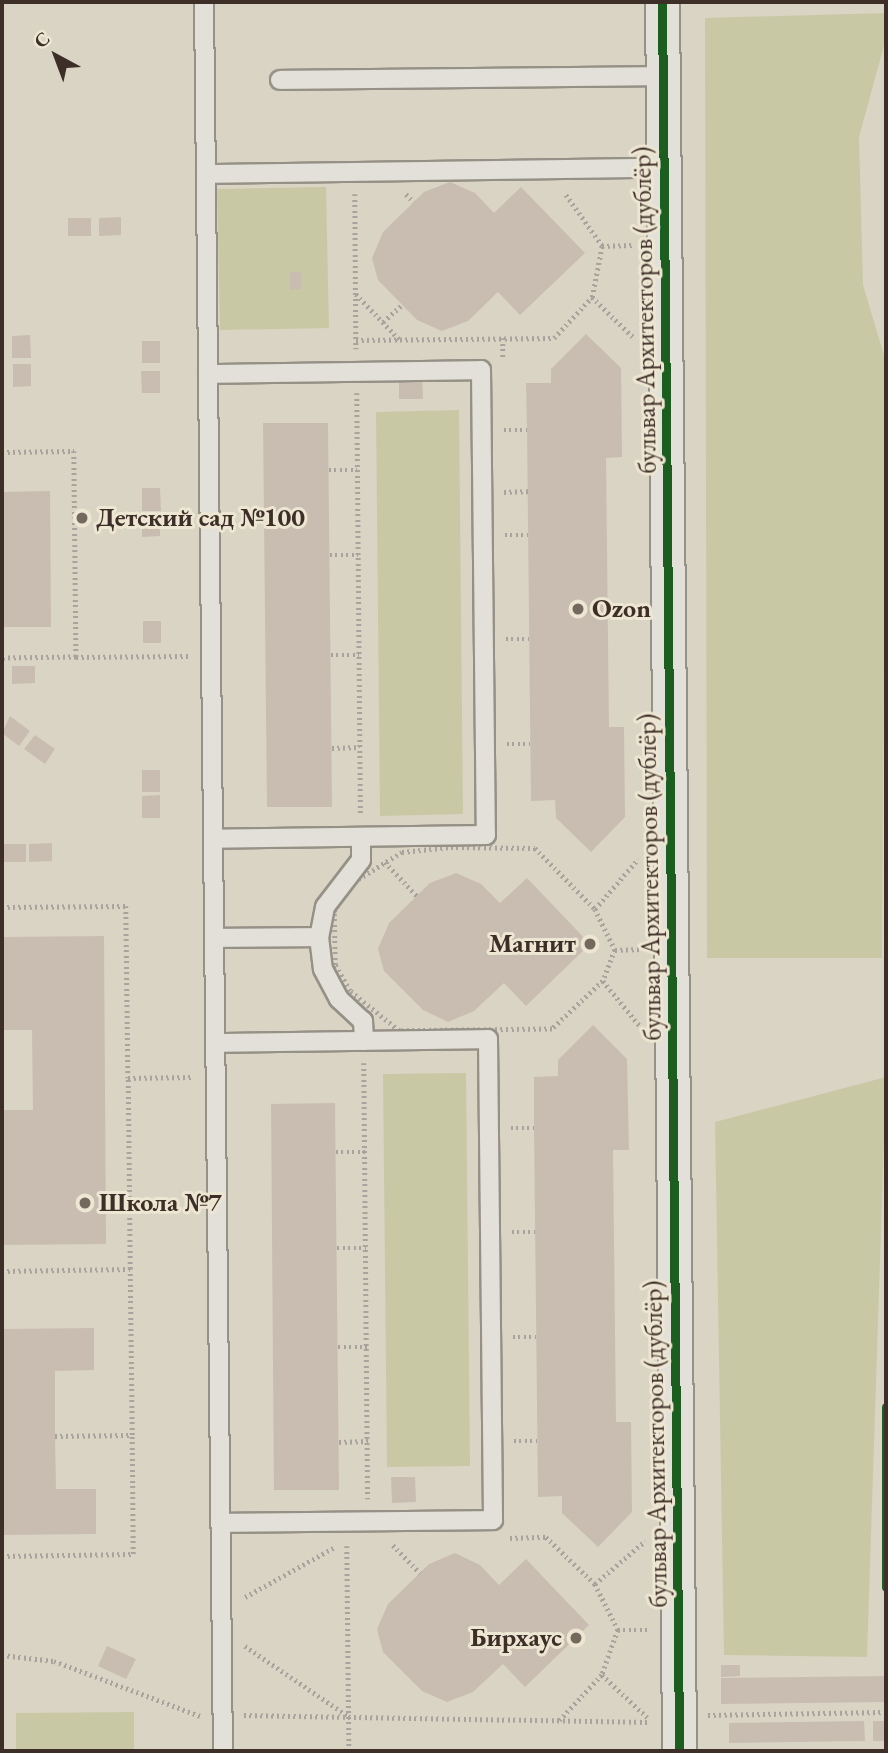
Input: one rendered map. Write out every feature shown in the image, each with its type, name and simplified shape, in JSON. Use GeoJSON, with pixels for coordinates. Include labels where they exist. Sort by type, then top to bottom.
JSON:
{"type":"FeatureCollection","features":[{"type":"Feature","properties":{"kind":"street","name":"бульвар Архитекторов (дублёр)"},"geometry":{"type":"LineString","coordinates":[[663,2],[680,1751]]}},
{"type":"Feature","properties":{"kind":"lane"},"geometry":{"type":"LineString","coordinates":[[204,2],[223,1751]]}},
{"type":"Feature","properties":{"kind":"lane"},"geometry":{"type":"LineString","coordinates":[[280,80],[663,76]]}},
{"type":"Feature","properties":{"kind":"lane"},"geometry":{"type":"LineString","coordinates":[[206,174],[664,168]]}},
{"type":"Feature","properties":{"kind":"lane"},"geometry":{"type":"LineString","coordinates":[[208,374],[481,370],[486,835],[213,839]]}},
{"type":"Feature","properties":{"kind":"lane"},"geometry":{"type":"LineString","coordinates":[[361,837],[361,860],[325,907],[319,937],[324,970],[339,999],[363,1021],[363,1041]]}},
{"type":"Feature","properties":{"kind":"lane"},"geometry":{"type":"LineString","coordinates":[[214,938],[319,937]]}},
{"type":"Feature","properties":{"kind":"lane"},"geometry":{"type":"LineString","coordinates":[[215,1043],[488,1039],[493,1507],[493,1520],[220,1523]]}},
{"type":"Feature","properties":{"kind":"path"},"geometry":{"type":"LineString","coordinates":[[354,172],[361,837]]}},
{"type":"Feature","properties":{"kind":"path"},"geometry":{"type":"LineString","coordinates":[[356,340],[554,338],[592,297],[602,246],[583,211],[556,186]]}},
{"type":"Feature","properties":{"kind":"path"},"geometry":{"type":"LineString","coordinates":[[602,246],[645,245]]}},
{"type":"Feature","properties":{"kind":"path"},"geometry":{"type":"LineString","coordinates":[[356,293],[400,340]]}},
{"type":"Feature","properties":{"kind":"path"},"geometry":{"type":"LineString","coordinates":[[592,297],[646,348]]}},
{"type":"Feature","properties":{"kind":"path"},"geometry":{"type":"LineString","coordinates":[[383,322],[402,305]]}},
{"type":"Feature","properties":{"kind":"path"},"geometry":{"type":"LineString","coordinates":[[504,430],[527,430]]}},
{"type":"Feature","properties":{"kind":"path"},"geometry":{"type":"LineString","coordinates":[[2,452],[74,451],[76,657]]}},
{"type":"Feature","properties":{"kind":"path"},"geometry":{"type":"LineString","coordinates":[[329,470],[358,470]]}},
{"type":"Feature","properties":{"kind":"path"},"geometry":{"type":"LineString","coordinates":[[504,492],[528,491]]}},
{"type":"Feature","properties":{"kind":"path"},"geometry":{"type":"LineString","coordinates":[[505,535],[528,535]]}},
{"type":"Feature","properties":{"kind":"path"},"geometry":{"type":"LineString","coordinates":[[330,555],[358,555]]}},
{"type":"Feature","properties":{"kind":"path"},"geometry":{"type":"LineString","coordinates":[[506,639],[529,639]]}},
{"type":"Feature","properties":{"kind":"path"},"geometry":{"type":"LineString","coordinates":[[331,655],[359,654]]}},
{"type":"Feature","properties":{"kind":"path"},"geometry":{"type":"LineString","coordinates":[[2,658],[211,656]]}},
{"type":"Feature","properties":{"kind":"path"},"geometry":{"type":"LineString","coordinates":[[507,744],[530,744]]}},
{"type":"Feature","properties":{"kind":"path"},"geometry":{"type":"LineString","coordinates":[[332,748],[360,747]]}},
{"type":"Feature","properties":{"kind":"path"},"geometry":{"type":"LineString","coordinates":[[399,1031],[350,991],[330,939],[334,911],[349,886],[402,852],[451,847],[536,848],[596,909],[615,950],[603,981],[552,1029]]}},
{"type":"Feature","properties":{"kind":"path"},"geometry":{"type":"LineString","coordinates":[[596,909],[643,853]]}},
{"type":"Feature","properties":{"kind":"path"},"geometry":{"type":"LineString","coordinates":[[384,862],[417,896]]}},
{"type":"Feature","properties":{"kind":"path"},"geometry":{"type":"LineString","coordinates":[[2,907],[126,905],[133,1554],[2,1556]]}},
{"type":"Feature","properties":{"kind":"path"},"geometry":{"type":"LineString","coordinates":[[615,950],[652,949]]}},
{"type":"Feature","properties":{"kind":"path"},"geometry":{"type":"LineString","coordinates":[[603,981],[645,1032]]}},
{"type":"Feature","properties":{"kind":"path"},"geometry":{"type":"LineString","coordinates":[[363,1041],[368,1521]]}},
{"type":"Feature","properties":{"kind":"path"},"geometry":{"type":"LineString","coordinates":[[128,1078],[216,1077]]}},
{"type":"Feature","properties":{"kind":"path"},"geometry":{"type":"LineString","coordinates":[[511,1128],[534,1128]]}},
{"type":"Feature","properties":{"kind":"path"},"geometry":{"type":"LineString","coordinates":[[336,1152],[365,1152]]}},
{"type":"Feature","properties":{"kind":"path"},"geometry":{"type":"LineString","coordinates":[[512,1232],[535,1232]]}},
{"type":"Feature","properties":{"kind":"path"},"geometry":{"type":"LineString","coordinates":[[337,1248],[366,1248]]}},
{"type":"Feature","properties":{"kind":"path"},"geometry":{"type":"LineString","coordinates":[[2,1271],[130,1269]]}},
{"type":"Feature","properties":{"kind":"path"},"geometry":{"type":"LineString","coordinates":[[513,1337],[536,1337]]}},
{"type":"Feature","properties":{"kind":"path"},"geometry":{"type":"LineString","coordinates":[[338,1347],[367,1347]]}},
{"type":"Feature","properties":{"kind":"path"},"geometry":{"type":"LineString","coordinates":[[55,1436],[132,1435]]}},
{"type":"Feature","properties":{"kind":"path"},"geometry":{"type":"LineString","coordinates":[[339,1442],[368,1441]]}},
{"type":"Feature","properties":{"kind":"path"},"geometry":{"type":"LineString","coordinates":[[514,1441],[537,1441]]}},
{"type":"Feature","properties":{"kind":"path"},"geometry":{"type":"LineString","coordinates":[[595,1584],[652,1534]]}},
{"type":"Feature","properties":{"kind":"path"},"geometry":{"type":"LineString","coordinates":[[515,1538],[546,1537],[595,1584],[618,1630],[601,1675],[559,1720]]}},
{"type":"Feature","properties":{"kind":"path"},"geometry":{"type":"LineString","coordinates":[[244,1598],[346,1540],[349,1751]]}},
{"type":"Feature","properties":{"kind":"path"},"geometry":{"type":"LineString","coordinates":[[401,1554],[420,1573]]}},
{"type":"Feature","properties":{"kind":"path"},"geometry":{"type":"LineString","coordinates":[[618,1630],[652,1630]]}},
{"type":"Feature","properties":{"kind":"path"},"geometry":{"type":"LineString","coordinates":[[244,1646],[348,1717]]}},
{"type":"Feature","properties":{"kind":"path"},"geometry":{"type":"LineString","coordinates":[[2,1655],[54,1661],[195,1717],[222,1715],[652,1722],[601,1675]]}},
{"type":"Feature","properties":{"kind":"path"},"geometry":{"type":"LineString","coordinates":[[679,1715],[886,1712]]}},
{"type":"Feature","properties":{"kind":"green space"},"geometry":{"type":"Polygon","coordinates":[[[886,13],[886,38],[859,137],[863,285],[886,362],[882,958],[707,958],[705,18],[886,13]]]}},
{"type":"Feature","properties":{"kind":"green space"},"geometry":{"type":"Polygon","coordinates":[[[326,187],[329,328],[220,330],[217,189],[326,187]]]}},
{"type":"Feature","properties":{"kind":"green space"},"geometry":{"type":"Polygon","coordinates":[[[459,410],[463,814],[380,816],[376,412],[459,410]]]}},
{"type":"Feature","properties":{"kind":"green space"},"geometry":{"type":"Polygon","coordinates":[[[466,1073],[470,1466],[387,1467],[383,1074],[466,1073]]]}},
{"type":"Feature","properties":{"kind":"green space"},"geometry":{"type":"Polygon","coordinates":[[[886,1077],[867,1657],[724,1655],[715,1122],[886,1077]]]}},
{"type":"Feature","properties":{"kind":"green space"},"geometry":{"type":"Polygon","coordinates":[[[134,1712],[134,1751],[16,1751],[16,1713],[134,1712]]]}},
{"type":"Feature","properties":{"kind":"building"},"geometry":{"type":"Polygon","coordinates":[[[450,182],[475,193],[494,213],[521,187],[585,253],[520,315],[498,292],[468,321],[442,331],[417,320],[378,280],[372,258],[383,232],[424,192],[450,182]]]}},
{"type":"Feature","properties":{"kind":"building"},"geometry":{"type":"Polygon","coordinates":[[[121,217],[121,235],[99,236],[99,218],[121,217]]]}},
{"type":"Feature","properties":{"kind":"building"},"geometry":{"type":"Polygon","coordinates":[[[68,218],[91,218],[91,236],[68,236],[68,218]]]}},
{"type":"Feature","properties":{"kind":"building"},"geometry":{"type":"Polygon","coordinates":[[[290,272],[301,272],[301,289],[290,290],[290,272]]]}},
{"type":"Feature","properties":{"kind":"building"},"geometry":{"type":"Polygon","coordinates":[[[586,334],[621,368],[622,457],[606,458],[609,727],[624,727],[625,817],[591,852],[556,818],[555,800],[531,801],[526,383],[551,383],[551,369],[586,334]]]}},
{"type":"Feature","properties":{"kind":"building"},"geometry":{"type":"Polygon","coordinates":[[[30,335],[31,358],[12,358],[12,336],[30,335]]]}},
{"type":"Feature","properties":{"kind":"building"},"geometry":{"type":"Polygon","coordinates":[[[142,341],[160,341],[160,363],[142,363],[142,341]]]}},
{"type":"Feature","properties":{"kind":"building"},"geometry":{"type":"Polygon","coordinates":[[[13,364],[31,364],[31,386],[13,387],[13,364]]]}},
{"type":"Feature","properties":{"kind":"building"},"geometry":{"type":"Polygon","coordinates":[[[141,371],[160,371],[160,393],[142,393],[141,371]]]}},
{"type":"Feature","properties":{"kind":"building"},"geometry":{"type":"Polygon","coordinates":[[[399,376],[422,376],[423,399],[399,399],[399,376]]]}},
{"type":"Feature","properties":{"kind":"building"},"geometry":{"type":"Polygon","coordinates":[[[263,423],[328,423],[332,807],[267,807],[263,423]]]}},
{"type":"Feature","properties":{"kind":"building"},"geometry":{"type":"Polygon","coordinates":[[[142,488],[160,488],[161,511],[142,511],[142,488]]]}},
{"type":"Feature","properties":{"kind":"building"},"geometry":{"type":"Polygon","coordinates":[[[50,491],[51,627],[2,627],[2,492],[50,491]]]}},
{"type":"Feature","properties":{"kind":"building"},"geometry":{"type":"Polygon","coordinates":[[[160,514],[160,536],[142,537],[142,515],[160,514]]]}},
{"type":"Feature","properties":{"kind":"building"},"geometry":{"type":"Polygon","coordinates":[[[143,621],[161,621],[161,643],[143,643],[143,621]]]}},
{"type":"Feature","properties":{"kind":"building"},"geometry":{"type":"Polygon","coordinates":[[[12,666],[35,666],[35,683],[12,684],[12,666]]]}},
{"type":"Feature","properties":{"kind":"building"},"geometry":{"type":"Polygon","coordinates":[[[10,716],[30,731],[19,746],[2,733],[10,716]]]}},
{"type":"Feature","properties":{"kind":"building"},"geometry":{"type":"Polygon","coordinates":[[[35,735],[55,749],[45,764],[24,749],[35,735]]]}},
{"type":"Feature","properties":{"kind":"building"},"geometry":{"type":"Polygon","coordinates":[[[142,770],[160,770],[160,792],[142,792],[142,770]]]}},
{"type":"Feature","properties":{"kind":"building"},"geometry":{"type":"Polygon","coordinates":[[[160,795],[160,818],[142,818],[142,796],[160,795]]]}},
{"type":"Feature","properties":{"kind":"building"},"geometry":{"type":"Polygon","coordinates":[[[52,843],[52,861],[29,862],[29,844],[52,843]]]}},
{"type":"Feature","properties":{"kind":"building"},"geometry":{"type":"Polygon","coordinates":[[[3,844],[26,844],[26,862],[3,862],[3,844]]]}},
{"type":"Feature","properties":{"kind":"building"},"geometry":{"type":"Polygon","coordinates":[[[456,873],[481,884],[500,903],[527,878],[590,944],[526,1006],[504,983],[474,1011],[448,1022],[423,1010],[384,971],[378,949],[389,923],[430,883],[456,873]]]}},
{"type":"Feature","properties":{"kind":"building"},"geometry":{"type":"Polygon","coordinates":[[[104,936],[106,1244],[2,1245],[2,1110],[33,1110],[32,1030],[2,1030],[2,937],[104,936]]]}},
{"type":"Feature","properties":{"kind":"building"},"geometry":{"type":"Polygon","coordinates":[[[593,1025],[627,1059],[629,1150],[613,1150],[616,1422],[631,1422],[632,1512],[598,1547],[562,1513],[562,1496],[538,1497],[534,1128],[534,1077],[558,1076],[558,1060],[593,1025]]]}},
{"type":"Feature","properties":{"kind":"building"},"geometry":{"type":"Polygon","coordinates":[[[335,1103],[339,1490],[274,1490],[271,1104],[335,1103]]]}},
{"type":"Feature","properties":{"kind":"building"},"geometry":{"type":"Polygon","coordinates":[[[94,1328],[94,1370],[55,1371],[55,1436],[56,1489],[96,1489],[96,1534],[2,1535],[2,1329],[94,1328]]]}},
{"type":"Feature","properties":{"kind":"building"},"geometry":{"type":"Polygon","coordinates":[[[391,1477],[415,1477],[416,1502],[392,1503],[391,1477]]]}},
{"type":"Feature","properties":{"kind":"building"},"geometry":{"type":"Polygon","coordinates":[[[455,1553],[480,1565],[499,1585],[526,1559],[589,1625],[525,1687],[503,1664],[473,1692],[447,1702],[422,1691],[383,1652],[377,1629],[388,1604],[429,1564],[455,1553]]]}},
{"type":"Feature","properties":{"kind":"building"},"geometry":{"type":"Polygon","coordinates":[[[107,1646],[136,1659],[126,1679],[98,1666],[107,1646]]]}},
{"type":"Feature","properties":{"kind":"building"},"geometry":{"type":"Polygon","coordinates":[[[721,1665],[740,1665],[740,1676],[721,1677],[721,1665]]]}},
{"type":"Feature","properties":{"kind":"building"},"geometry":{"type":"Polygon","coordinates":[[[886,1676],[886,1702],[721,1704],[721,1678],[886,1676]]]}},
{"type":"Feature","properties":{"kind":"building"},"geometry":{"type":"Polygon","coordinates":[[[864,1721],[865,1741],[729,1743],[729,1723],[864,1721]]]}},
{"type":"Feature","properties":{"kind":"building"},"geometry":{"type":"Polygon","coordinates":[[[873,1721],[886,1721],[886,1741],[873,1741],[873,1721]]]}},
{"type":"Feature","properties":{"kind":"cycle path"},"geometry":{"type":"LineString","coordinates":[[662,2],[679,1751]]}},
{"type":"Feature","properties":{"kind":"cycle path"},"geometry":{"type":"LineString","coordinates":[[886,1407],[886,1587]]}},
{"type":"Feature","properties":{"kind":"place","name":"Детский сад №100"},"geometry":{"type":"Point","coordinates":[82,518]}},
{"type":"Feature","properties":{"kind":"place","name":"Ozon"},"geometry":{"type":"Point","coordinates":[578,609]}},
{"type":"Feature","properties":{"kind":"place","name":"Магнит"},"geometry":{"type":"Point","coordinates":[590,944]}},
{"type":"Feature","properties":{"kind":"place","name":"Школа №7"},"geometry":{"type":"Point","coordinates":[85,1203]}},
{"type":"Feature","properties":{"kind":"place","name":"Бирхаус"},"geometry":{"type":"Point","coordinates":[576,1638]}}]}
